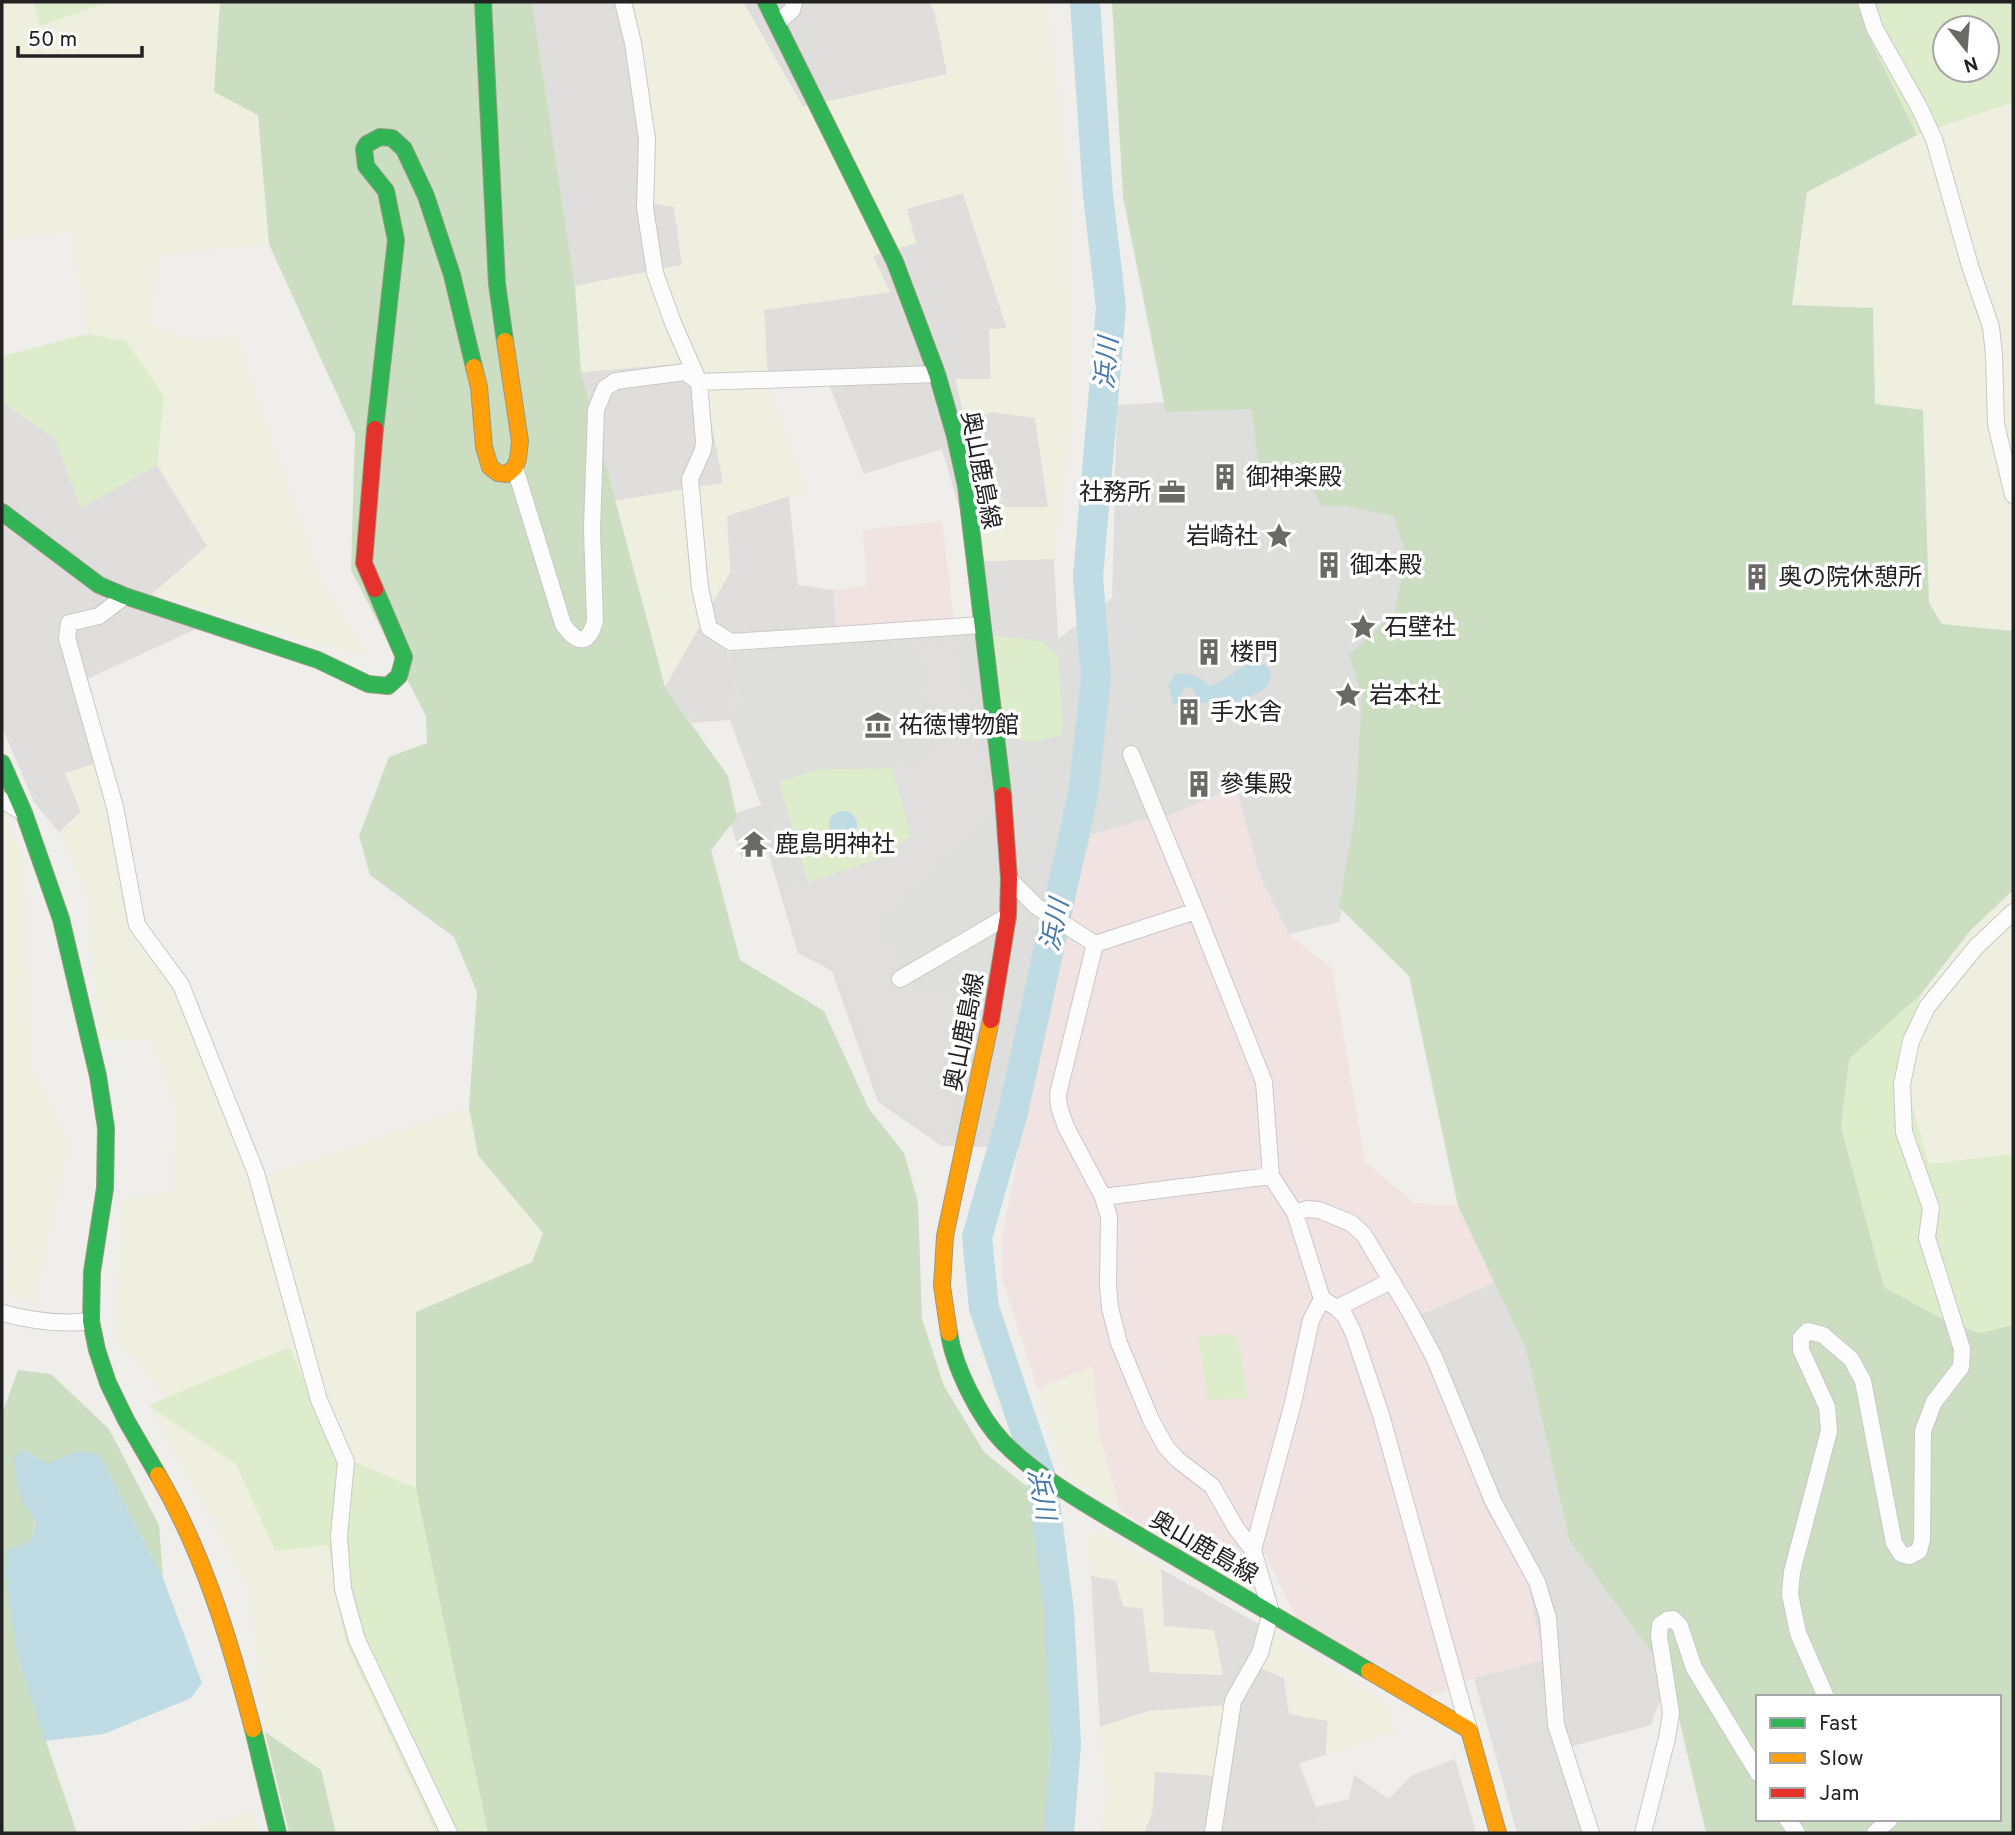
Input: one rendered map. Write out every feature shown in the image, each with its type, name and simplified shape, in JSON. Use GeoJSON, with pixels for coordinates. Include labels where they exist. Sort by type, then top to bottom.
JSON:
{"type":"FeatureCollection","features":[{"type":"Feature","properties":{"kind":"street"},"geometry":{"type":"LineString","coordinates":[[2,512],[99,585],[125,596],[318,660],[368,684],[388,686],[399,676],[404,657],[364,563],[370,472],[396,240],[386,191],[366,166],[364,149],[367,144],[380,137],[392,138],[404,149],[426,196],[452,275],[479,387],[484,447],[490,467],[498,473],[507,474],[521,459],[497,284],[483,2]]}},
{"type":"Feature","properties":{"kind":"street"},"geometry":{"type":"LineString","coordinates":[[623,2],[633,43],[647,139],[645,208],[655,273],[699,382],[704,442],[690,479],[700,588],[709,628],[731,642],[982,625]]}},
{"type":"Feature","properties":{"kind":"street","name":"奥山鹿島線"},"geometry":{"type":"LineString","coordinates":[[766,2],[895,262],[937,374],[966,486],[1001,773],[1009,879],[1008,916],[994,1008],[945,1236],[942,1286],[950,1339],[963,1377],[981,1412],[1002,1441],[1032,1467],[1086,1504],[1469,1730]]}},
{"type":"Feature","properties":{"kind":"street"},"geometry":{"type":"LineString","coordinates":[[777,23],[792,10],[794,2]]}},
{"type":"Feature","properties":{"kind":"street"},"geometry":{"type":"LineString","coordinates":[[1866,2],[1875,29],[1934,139],[1970,266],[1991,327],[1996,424],[2013,495]]}},
{"type":"Feature","properties":{"kind":"street"},"geometry":{"type":"LineString","coordinates":[[515,468],[563,624],[571,635],[579,639],[586,638],[592,633],[595,621],[592,529],[596,410],[605,388],[616,381],[685,372],[699,382],[937,374]]}},
{"type":"Feature","properties":{"kind":"street"},"geometry":{"type":"LineString","coordinates":[[125,596],[99,616],[69,623],[66,638],[115,807],[137,925],[181,985],[256,1173],[319,1400],[346,1462],[340,1536],[343,1589],[357,1640],[449,1833]]}},
{"type":"Feature","properties":{"kind":"street"},"geometry":{"type":"LineString","coordinates":[[1130,754],[1264,1082],[1271,1176],[1295,1213],[1322,1299],[1345,1316],[1353,1332],[1381,1415],[1498,1833]]}},
{"type":"Feature","properties":{"kind":"street"},"geometry":{"type":"LineString","coordinates":[[2,763],[24,813],[61,919],[98,1076],[106,1128],[105,1188],[92,1272],[92,1321],[97,1350],[108,1383],[126,1420],[163,1483],[197,1550],[232,1650],[278,1833]]}},
{"type":"Feature","properties":{"kind":"street"},"geometry":{"type":"LineString","coordinates":[[2,800],[24,813]]}},
{"type":"Feature","properties":{"kind":"street"},"geometry":{"type":"LineString","coordinates":[[1009,879],[1036,906],[1095,944]]}},
{"type":"Feature","properties":{"kind":"street"},"geometry":{"type":"LineString","coordinates":[[1095,944],[1196,911]]}},
{"type":"Feature","properties":{"kind":"street"},"geometry":{"type":"LineString","coordinates":[[1825,1695],[1798,1633],[1790,1594],[1792,1572],[1829,1431],[1827,1407],[1801,1350],[1801,1338],[1808,1331],[1823,1335],[1852,1359],[1863,1381],[1894,1543],[1901,1554],[1909,1556],[1919,1551],[1922,1540],[1923,1431],[1934,1402],[1961,1367],[1962,1349],[1927,1238],[1931,1208],[1904,1132],[1902,1084],[1912,1041],[1927,1007],[1976,947],[2013,912]]}},
{"type":"Feature","properties":{"kind":"street"},"geometry":{"type":"LineString","coordinates":[[900,979],[1008,916]]}},
{"type":"Feature","properties":{"kind":"street"},"geometry":{"type":"LineString","coordinates":[[1095,944],[1058,1094],[1066,1127],[1103,1197],[1109,1217],[1108,1286],[1110,1308],[1119,1343],[1146,1408],[1166,1447],[1178,1460],[1212,1486],[1252,1550],[1271,1612],[1260,1653],[1233,1701],[1213,1833]]}},
{"type":"Feature","properties":{"kind":"street"},"geometry":{"type":"LineString","coordinates":[[1103,1197],[1271,1176]]}},
{"type":"Feature","properties":{"kind":"street"},"geometry":{"type":"LineString","coordinates":[[1295,1213],[1307,1209],[1319,1210],[1351,1223],[1364,1235],[1434,1357],[1493,1501],[1537,1582],[1548,1618],[1556,1725],[1591,1833]]}},
{"type":"Feature","properties":{"kind":"street"},"geometry":{"type":"LineString","coordinates":[[1337,1308],[1391,1281]]}},
{"type":"Feature","properties":{"kind":"street"},"geometry":{"type":"LineString","coordinates":[[1252,1550],[1293,1404],[1311,1320],[1322,1299]]}},
{"type":"Feature","properties":{"kind":"street"},"geometry":{"type":"LineString","coordinates":[[2,1313],[50,1323],[92,1321]]}},
{"type":"Feature","properties":{"kind":"street"},"geometry":{"type":"LineString","coordinates":[[1643,1833],[1671,1713],[1659,1636],[1660,1626],[1667,1620],[1672,1619],[1680,1626],[1694,1668],[1756,1770]]}},
{"type":"Feature","properties":{"kind":"street"},"geometry":{"type":"LineString","coordinates":[[1875,1833],[1888,1821]]}},
{"type":"Feature","properties":{"kind":"shaded area"},"geometry":{"type":"Polygon","coordinates":[[[532,2],[629,2],[639,41],[656,140],[650,202],[674,206],[682,265],[575,286],[532,2]]]}},
{"type":"Feature","properties":{"kind":"shaded area"},"geometry":{"type":"Polygon","coordinates":[[[743,2],[930,2],[948,74],[803,107],[743,2]]]}},
{"type":"Feature","properties":{"kind":"shaded area"},"geometry":{"type":"Polygon","coordinates":[[[963,193],[1007,329],[989,330],[991,379],[966,421],[992,412],[1035,418],[1048,507],[959,507],[942,449],[864,474],[829,385],[768,385],[764,309],[889,292],[873,256],[906,209],[963,193]]]}},
{"type":"Feature","properties":{"kind":"shaded area"},"geometry":{"type":"Polygon","coordinates":[[[684,363],[702,372],[723,483],[615,501],[581,372],[684,363]]]}},
{"type":"Feature","properties":{"kind":"shaded area"},"geometry":{"type":"Polygon","coordinates":[[[1274,396],[1735,399],[1358,833],[1339,922],[1289,934],[1261,878],[1236,787],[1170,815],[1091,835],[1069,913],[1019,1148],[942,1146],[878,1102],[832,971],[798,953],[768,852],[742,859],[728,816],[761,805],[730,720],[738,695],[727,652],[955,633],[993,632],[1058,639],[1112,598],[1117,405],[1274,396]]]}},
{"type":"Feature","properties":{"kind":"shaded area"},"geometry":{"type":"Polygon","coordinates":[[[2,402],[55,438],[81,507],[157,465],[208,547],[152,594],[205,625],[85,680],[95,764],[65,773],[81,812],[59,832],[34,802],[2,727],[2,402]]]}},
{"type":"Feature","properties":{"kind":"shaded area"},"geometry":{"type":"Polygon","coordinates":[[[789,496],[798,585],[834,590],[836,630],[734,636],[727,652],[738,695],[730,720],[691,723],[665,687],[730,572],[726,516],[789,496]]]}},
{"type":"Feature","properties":{"kind":"shaded area"},"geometry":{"type":"Polygon","coordinates":[[[942,521],[954,619],[836,630],[834,590],[866,586],[863,530],[942,521]]]}},
{"type":"Feature","properties":{"kind":"shaded area"},"geometry":{"type":"Polygon","coordinates":[[[1054,559],[1058,639],[993,632],[983,561],[1054,559]]]}},
{"type":"Feature","properties":{"kind":"shaded area"},"geometry":{"type":"Polygon","coordinates":[[[953,641],[982,746],[986,813],[970,824],[968,836],[901,894],[876,928],[926,1002],[976,972],[985,977],[946,1142],[882,1097],[837,968],[801,950],[783,891],[884,857],[911,836],[892,768],[938,758],[918,642],[953,641]]]}},
{"type":"Feature","properties":{"kind":"shaded area"},"geometry":{"type":"Polygon","coordinates":[[[1236,787],[1261,878],[1289,934],[1332,969],[1365,1162],[1415,1203],[1458,1206],[1495,1282],[1411,1319],[1429,1355],[1484,1506],[1528,1583],[1544,1660],[1474,1678],[1428,1697],[1298,1622],[1265,1554],[1203,1566],[1120,1510],[1099,1434],[1092,1366],[1038,1389],[1002,1280],[1002,1238],[1019,1148],[1069,913],[1090,835],[1170,815],[1236,787]]]}},
{"type":"Feature","properties":{"kind":"shaded area"},"geometry":{"type":"Polygon","coordinates":[[[1495,1282],[1526,1349],[1569,1540],[1669,1676],[1651,1725],[1558,1750],[1528,1583],[1484,1506],[1429,1355],[1411,1319],[1495,1282]]]}},
{"type":"Feature","properties":{"kind":"shaded area"},"geometry":{"type":"Polygon","coordinates":[[[1161,1569],[1273,1632],[1289,1713],[1328,1721],[1326,1755],[1299,1763],[1323,1833],[1144,1833],[1152,1813],[1155,1771],[1149,1711],[1100,1727],[1091,1576],[1116,1580],[1143,1609],[1150,1672],[1222,1675],[1164,1626],[1161,1569]]]}},
{"type":"Feature","properties":{"kind":"shaded area"},"geometry":{"type":"Polygon","coordinates":[[[1544,1660],[1585,1833],[1517,1833],[1474,1678],[1544,1660]]]}},
{"type":"Feature","properties":{"kind":"shaded area"},"geometry":{"type":"Polygon","coordinates":[[[1455,1759],[1476,1833],[1323,1833],[1316,1807],[1349,1799],[1354,1775],[1389,1799],[1411,1776],[1455,1759]]]}},
{"type":"Feature","properties":{"kind":"green space"},"geometry":{"type":"Polygon","coordinates":[[[2,2],[33,2],[41,26],[108,2],[220,2],[214,92],[258,115],[269,244],[160,255],[150,325],[204,343],[235,332],[319,576],[368,657],[152,594],[207,546],[157,465],[164,397],[126,341],[87,334],[72,232],[2,239],[2,2]]]}},
{"type":"Feature","properties":{"kind":"green space"},"geometry":{"type":"Polygon","coordinates":[[[33,2],[108,2],[40,26],[33,2]]]}},
{"type":"Feature","properties":{"kind":"green space"},"geometry":{"type":"Polygon","coordinates":[[[220,2],[532,2],[575,286],[581,372],[665,687],[728,776],[737,817],[711,850],[740,960],[824,1011],[869,1109],[904,1153],[918,1202],[922,1319],[944,1386],[984,1452],[1031,1490],[1055,1685],[1045,1833],[488,1833],[416,1488],[416,1312],[532,1262],[543,1233],[478,1155],[469,1107],[477,992],[454,937],[370,875],[359,836],[389,757],[427,743],[426,716],[351,570],[355,434],[269,244],[258,115],[214,92],[220,2]]]}},
{"type":"Feature","properties":{"kind":"green space"},"geometry":{"type":"Polygon","coordinates":[[[629,2],[743,2],[803,107],[947,74],[935,14],[930,2],[1047,2],[1069,191],[1072,421],[1054,559],[983,561],[979,507],[1048,507],[1035,418],[992,412],[966,422],[955,379],[991,379],[989,329],[1007,328],[963,193],[907,209],[916,243],[873,256],[890,292],[764,310],[768,385],[807,493],[727,516],[730,572],[665,687],[615,501],[723,483],[702,372],[684,363],[581,372],[575,286],[682,265],[674,207],[650,203],[656,140],[639,41],[629,2]]]}},
{"type":"Feature","properties":{"kind":"green space"},"geometry":{"type":"Polygon","coordinates":[[[1112,2],[1858,2],[1866,31],[1917,135],[1807,192],[1792,305],[1873,308],[1875,404],[1923,410],[1929,603],[1942,624],[2013,631],[2013,890],[1970,931],[1921,994],[1849,1059],[1841,1127],[1884,1287],[1946,1321],[1980,1333],[2013,1325],[2013,1833],[1706,1833],[1669,1676],[1569,1540],[1526,1349],[1458,1206],[1409,976],[1339,907],[1355,814],[1362,695],[1349,655],[1394,613],[1407,556],[1393,516],[1347,506],[1321,506],[1309,479],[1301,478],[1293,463],[1260,473],[1251,409],[1166,412],[1123,197],[1112,2]]]}},
{"type":"Feature","properties":{"kind":"green space"},"geometry":{"type":"Polygon","coordinates":[[[1858,2],[2013,2],[2013,102],[1917,135],[1866,31],[1858,2]]]}},
{"type":"Feature","properties":{"kind":"green space"},"geometry":{"type":"Polygon","coordinates":[[[2013,102],[2013,631],[1942,624],[1929,603],[1923,411],[1875,404],[1873,308],[1792,306],[1807,192],[1917,135],[2013,102]]]}},
{"type":"Feature","properties":{"kind":"green space"},"geometry":{"type":"Polygon","coordinates":[[[87,334],[126,341],[164,397],[157,465],[81,508],[55,438],[2,402],[2,356],[87,334]]]}},
{"type":"Feature","properties":{"kind":"green space"},"geometry":{"type":"Polygon","coordinates":[[[993,635],[1041,641],[1058,656],[1063,726],[1061,735],[1032,742],[1010,738],[1002,721],[993,635]]]}},
{"type":"Feature","properties":{"kind":"green space"},"geometry":{"type":"Polygon","coordinates":[[[95,764],[132,937],[177,992],[262,1177],[469,1107],[478,1155],[543,1233],[532,1262],[416,1312],[416,1488],[333,1453],[290,1347],[167,1397],[115,1341],[123,1199],[173,1192],[176,1110],[152,1040],[100,1040],[88,896],[59,832],[81,812],[65,773],[95,764]]]}},
{"type":"Feature","properties":{"kind":"green space"},"geometry":{"type":"Polygon","coordinates":[[[892,768],[911,836],[884,857],[808,883],[779,782],[820,769],[892,768]]]}},
{"type":"Feature","properties":{"kind":"green space"},"geometry":{"type":"Polygon","coordinates":[[[2,807],[24,860],[32,1065],[69,1145],[34,1304],[2,1291],[10,1250],[2,1246],[2,807]]]}},
{"type":"Feature","properties":{"kind":"green space"},"geometry":{"type":"Polygon","coordinates":[[[2013,890],[2013,1154],[1929,1164],[1900,1064],[1921,994],[1970,931],[2013,890]]]}},
{"type":"Feature","properties":{"kind":"green space"},"geometry":{"type":"Polygon","coordinates":[[[1921,994],[1900,1064],[1929,1164],[2013,1154],[2013,1325],[1980,1333],[1946,1321],[1884,1287],[1841,1127],[1849,1059],[1921,994]]]}},
{"type":"Feature","properties":{"kind":"green space"},"geometry":{"type":"Polygon","coordinates":[[[1237,1334],[1248,1398],[1208,1400],[1198,1336],[1237,1334]]]}},
{"type":"Feature","properties":{"kind":"green space"},"geometry":{"type":"Polygon","coordinates":[[[290,1347],[333,1453],[416,1488],[488,1833],[436,1833],[346,1643],[328,1545],[275,1551],[236,1464],[149,1406],[290,1347]]]}},
{"type":"Feature","properties":{"kind":"green space"},"geometry":{"type":"Polygon","coordinates":[[[1092,1366],[1099,1434],[1120,1510],[1064,1472],[1038,1389],[1092,1366]]]}},
{"type":"Feature","properties":{"kind":"green space"},"geometry":{"type":"Polygon","coordinates":[[[18,1370],[51,1374],[109,1429],[159,1525],[163,1578],[100,1456],[75,1453],[48,1465],[25,1450],[20,1494],[31,1511],[34,1526],[18,1658],[77,1833],[2,1833],[2,1414],[18,1370]]]}},
{"type":"Feature","properties":{"kind":"green space"},"geometry":{"type":"Polygon","coordinates":[[[149,1406],[236,1464],[275,1551],[328,1545],[346,1643],[436,1833],[336,1833],[321,1770],[265,1731],[250,1590],[149,1406]]]}},
{"type":"Feature","properties":{"kind":"green space"},"geometry":{"type":"Polygon","coordinates":[[[1099,1532],[1161,1569],[1164,1626],[1214,1630],[1223,1675],[1150,1672],[1143,1609],[1123,1606],[1116,1580],[1091,1576],[1086,1537],[1099,1532]]]}},
{"type":"Feature","properties":{"kind":"green space"},"geometry":{"type":"Polygon","coordinates":[[[1273,1632],[1387,1704],[1396,1732],[1326,1755],[1328,1721],[1289,1714],[1284,1678],[1262,1669],[1273,1632]]]}},
{"type":"Feature","properties":{"kind":"green space"},"geometry":{"type":"Polygon","coordinates":[[[1227,1705],[1218,1776],[1155,1772],[1152,1813],[1144,1833],[1100,1833],[1106,1796],[1100,1727],[1149,1711],[1227,1705]]]}},
{"type":"Feature","properties":{"kind":"green space"},"geometry":{"type":"Polygon","coordinates":[[[265,1732],[321,1770],[336,1833],[289,1833],[265,1732]]]}},
{"type":"Feature","properties":{"kind":"green space"},"geometry":{"type":"Polygon","coordinates":[[[252,1811],[257,1833],[176,1833],[252,1811]]]}},
{"type":"Feature","properties":{"kind":"water"},"geometry":{"type":"Polygon","coordinates":[[[1258,662],[1269,669],[1271,679],[1264,689],[1239,702],[1229,703],[1220,699],[1199,704],[1193,689],[1186,687],[1181,692],[1182,701],[1174,705],[1168,685],[1175,674],[1194,676],[1210,686],[1251,663],[1258,662]]]}},
{"type":"Feature","properties":{"kind":"water"},"geometry":{"type":"Polygon","coordinates":[[[843,811],[853,815],[857,825],[853,835],[843,839],[833,835],[829,825],[833,815],[843,811]]]}},
{"type":"Feature","properties":{"kind":"water"},"geometry":{"type":"Polygon","coordinates":[[[24,1450],[48,1464],[79,1452],[100,1456],[163,1578],[202,1683],[191,1698],[104,1734],[45,1741],[18,1658],[6,1576],[7,1551],[31,1540],[35,1524],[19,1493],[17,1480],[14,1457],[24,1450]]]}},
{"type":"Feature","properties":{"kind":"waterway","name":"浜川"},"geometry":{"type":"LineString","coordinates":[[1059,1833],[1066,1744],[1059,1611],[1042,1480],[984,1308],[977,1237],[1013,1112],[1083,794],[1096,677],[1088,577],[1111,307],[1098,195],[1085,2]]}},
{"type":"Feature","properties":{"kind":"traffic: fast"},"geometry":{"type":"LineString","coordinates":[[483,2],[497,284],[505,341]]}},
{"type":"Feature","properties":{"kind":"traffic: fast"},"geometry":{"type":"LineString","coordinates":[[766,2],[895,262],[937,374],[966,486],[1003,795]]}},
{"type":"Feature","properties":{"kind":"traffic: fast"},"geometry":{"type":"LineString","coordinates":[[375,429],[396,240],[386,191],[366,166],[364,149],[367,144],[380,137],[392,138],[404,149],[426,196],[452,275],[474,367]]}},
{"type":"Feature","properties":{"kind":"traffic: fast"},"geometry":{"type":"LineString","coordinates":[[2,512],[99,585],[318,660],[368,684],[388,686],[399,676],[404,657],[375,589]]}},
{"type":"Feature","properties":{"kind":"traffic: fast"},"geometry":{"type":"LineString","coordinates":[[2,763],[24,813],[61,919],[98,1076],[106,1128],[105,1188],[92,1272],[91,1321],[97,1350],[108,1383],[126,1420],[158,1475]]}},
{"type":"Feature","properties":{"kind":"traffic: fast"},"geometry":{"type":"LineString","coordinates":[[949,1333],[962,1376],[985,1419],[1003,1442],[1036,1471],[1095,1510],[1369,1671]]}},
{"type":"Feature","properties":{"kind":"traffic: fast"},"geometry":{"type":"LineString","coordinates":[[253,1729],[278,1833]]}},
{"type":"Feature","properties":{"kind":"traffic: slow"},"geometry":{"type":"LineString","coordinates":[[474,367],[479,387],[484,447],[490,467],[498,473],[507,474],[515,467],[520,441],[505,341]]}},
{"type":"Feature","properties":{"kind":"traffic: slow"},"geometry":{"type":"LineString","coordinates":[[949,1333],[942,1286],[945,1236],[991,1020]]}},
{"type":"Feature","properties":{"kind":"traffic: slow"},"geometry":{"type":"LineString","coordinates":[[158,1475],[189,1536],[214,1599],[253,1729]]}},
{"type":"Feature","properties":{"kind":"traffic: slow"},"geometry":{"type":"LineString","coordinates":[[1369,1671],[1469,1730],[1498,1833]]}},
{"type":"Feature","properties":{"kind":"traffic: jam"},"geometry":{"type":"LineString","coordinates":[[375,429],[364,563],[375,589]]}},
{"type":"Feature","properties":{"kind":"traffic: jam"},"geometry":{"type":"LineString","coordinates":[[991,1020],[1008,916],[1009,879],[1003,795]]}},
{"type":"Feature","properties":{"kind":"place","name":"御神楽殿"},"geometry":{"type":"Point","coordinates":[1225,477]}},
{"type":"Feature","properties":{"kind":"place","name":"社務所"},"geometry":{"type":"Point","coordinates":[1172,492]}},
{"type":"Feature","properties":{"kind":"place","name":"岩崎社"},"geometry":{"type":"Point","coordinates":[1279,536]}},
{"type":"Feature","properties":{"kind":"place","name":"御本殿"},"geometry":{"type":"Point","coordinates":[1329,565]}},
{"type":"Feature","properties":{"kind":"place","name":"奥の院休憩所"},"geometry":{"type":"Point","coordinates":[1757,577]}},
{"type":"Feature","properties":{"kind":"place","name":"石壁社"},"geometry":{"type":"Point","coordinates":[1363,627]}},
{"type":"Feature","properties":{"kind":"place","name":"楼門"},"geometry":{"type":"Point","coordinates":[1209,652]}},
{"type":"Feature","properties":{"kind":"place","name":"岩本社"},"geometry":{"type":"Point","coordinates":[1348,695]}},
{"type":"Feature","properties":{"kind":"place","name":"手水舎"},"geometry":{"type":"Point","coordinates":[1189,712]}},
{"type":"Feature","properties":{"kind":"place","name":"祐徳博物館"},"geometry":{"type":"Point","coordinates":[878,725]}},
{"type":"Feature","properties":{"kind":"place","name":"參集殿"},"geometry":{"type":"Point","coordinates":[1199,784]}},
{"type":"Feature","properties":{"kind":"place","name":"鹿島明神社"},"geometry":{"type":"Point","coordinates":[754,844]}}]}
